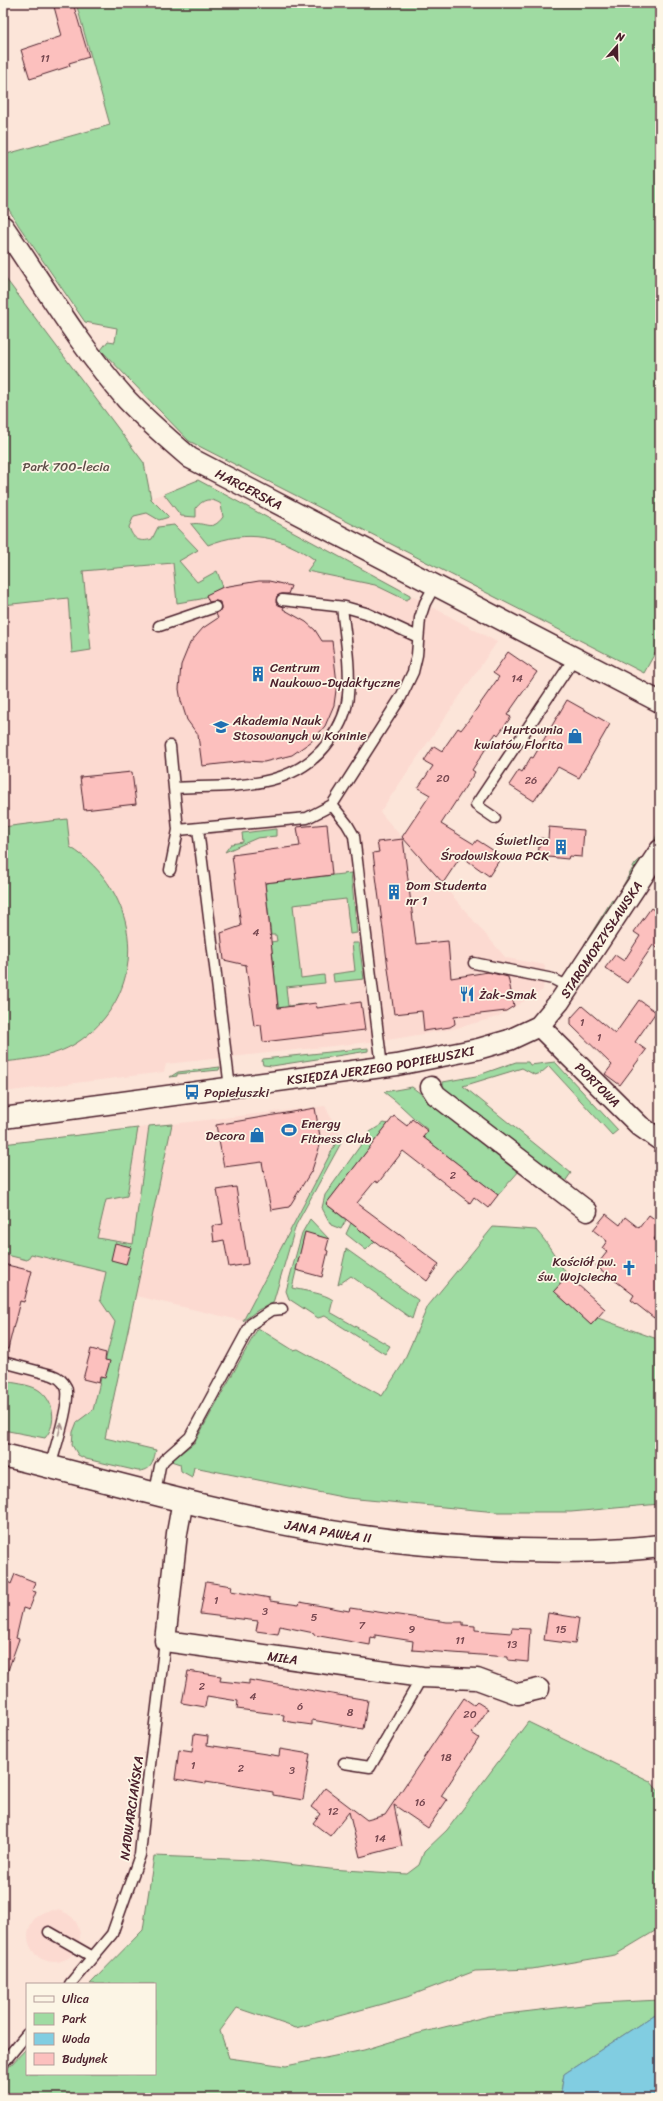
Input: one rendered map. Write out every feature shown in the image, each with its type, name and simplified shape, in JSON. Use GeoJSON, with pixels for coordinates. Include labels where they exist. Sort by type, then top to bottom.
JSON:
{"type":"FeatureCollection","features":[{"type":"Feature","properties":{"kind":"main road","name":"JANA PAWŁA II"},"geometry":{"type":"LineString","coordinates":[[3,1455],[183,1500],[327,1531],[450,1547],[570,1552],[660,1546]]}},
{"type":"Feature","properties":{"kind":"street","name":"HARCERSKA"},"geometry":{"type":"LineString","coordinates":[[3,226],[107,375],[127,400],[155,428],[190,458],[660,702]]}},
{"type":"Feature","properties":{"kind":"street","name":"STAROMORZYSŁAWSKA"},"geometry":{"type":"LineString","coordinates":[[539,1026],[569,987],[660,850]]}},
{"type":"Feature","properties":{"kind":"street","name":"KSIĘDZA JERZEGO POPIEŁUSZKI"},"geometry":{"type":"LineString","coordinates":[[3,1118],[382,1067],[451,1056],[509,1040],[539,1026]]}},
{"type":"Feature","properties":{"kind":"street","name":"PORTOWA"},"geometry":{"type":"LineString","coordinates":[[539,1026],[640,1126],[660,1140]]}},
{"type":"Feature","properties":{"kind":"street"},"geometry":{"type":"LineString","coordinates":[[431,1086],[436,1096],[587,1211]]}},
{"type":"Feature","properties":{"kind":"street"},"geometry":{"type":"LineString","coordinates":[[165,1641],[177,1533],[183,1500]]}},
{"type":"Feature","properties":{"kind":"street","name":"MIŁA"},"geometry":{"type":"LineString","coordinates":[[165,1641],[422,1677],[477,1679],[518,1694],[539,1689]]}},
{"type":"Feature","properties":{"kind":"lane"},"geometry":{"type":"LineString","coordinates":[[178,830],[307,818],[332,805],[401,697],[416,664],[422,611],[435,585]]}},
{"type":"Feature","properties":{"kind":"lane"},"geometry":{"type":"LineString","coordinates":[[282,600],[342,607],[366,613],[418,637]]}},
{"type":"Feature","properties":{"kind":"lane"},"geometry":{"type":"LineString","coordinates":[[159,626],[215,607]]}},
{"type":"Feature","properties":{"kind":"lane"},"geometry":{"type":"LineString","coordinates":[[174,788],[268,781],[300,770],[313,761],[335,733],[346,709],[348,682],[342,607]]}},
{"type":"Feature","properties":{"kind":"lane"},"geometry":{"type":"LineString","coordinates":[[495,818],[476,805],[575,657]]}},
{"type":"Feature","properties":{"kind":"lane"},"geometry":{"type":"LineString","coordinates":[[170,746],[178,830],[170,870]]}},
{"type":"Feature","properties":{"kind":"lane"},"geometry":{"type":"LineString","coordinates":[[332,805],[347,824],[354,836],[382,1067]]}},
{"type":"Feature","properties":{"kind":"lane"},"geometry":{"type":"LineString","coordinates":[[198,829],[230,1088]]}},
{"type":"Feature","properties":{"kind":"lane"},"geometry":{"type":"LineString","coordinates":[[474,963],[553,979],[569,987]]}},
{"type":"Feature","properties":{"kind":"lane"},"geometry":{"type":"LineString","coordinates":[[155,1493],[160,1466],[164,1460],[190,1437],[252,1324],[272,1310],[282,1309]]}},
{"type":"Feature","properties":{"kind":"lane"},"geometry":{"type":"LineString","coordinates":[[3,1362],[58,1377],[66,1387],[67,1400],[50,1467]]}},
{"type":"Feature","properties":{"kind":"lane","name":"NADWARCIAŃSKA"},"geometry":{"type":"LineString","coordinates":[[71,1983],[112,1934],[140,1855],[165,1641]]}},
{"type":"Feature","properties":{"kind":"lane"},"geometry":{"type":"LineString","coordinates":[[344,1763],[370,1768],[422,1677]]}},
{"type":"Feature","properties":{"kind":"lane"},"geometry":{"type":"LineString","coordinates":[[49,1932],[93,1957]]}},
{"type":"Feature","properties":{"kind":"lane"},"geometry":{"type":"LineString","coordinates":[[3,2063],[26,2035]]}},
{"type":"Feature","properties":{"kind":"shaded area","name":"Akademia Nauk Stosowanych w Koninie"},"geometry":{"type":"Polygon","coordinates":[[[198,480],[497,642],[380,812],[506,958],[545,965],[543,990],[497,1017],[453,1029],[388,1040],[166,1064],[164,1072],[3,1092],[3,555],[198,480]]]}},
{"type":"Feature","properties":{"kind":"shaded area"},"geometry":{"type":"Polygon","coordinates":[[[325,1106],[340,1135],[243,1321],[136,1296],[105,1439],[3,1418],[3,1144],[325,1106]]]}},
{"type":"Feature","properties":{"kind":"shaded area"},"geometry":{"type":"Polygon","coordinates":[[[49,1910],[59,1910],[73,1917],[80,1931],[80,1941],[73,1955],[59,1962],[49,1962],[39,1958],[32,1951],[28,1941],[28,1931],[32,1921],[39,1914],[49,1910]]]}},
{"type":"Feature","properties":{"kind":"green space"},"geometry":{"type":"Polygon","coordinates":[[[76,3],[660,3],[660,656],[655,653],[644,673],[189,441],[101,350],[108,341],[115,342],[117,328],[85,322],[19,226],[3,200],[3,155],[110,125],[76,3]]]}},
{"type":"Feature","properties":{"kind":"green space","name":"Park 700-lecia"},"geometry":{"type":"Polygon","coordinates":[[[3,275],[144,463],[151,499],[169,517],[159,520],[147,513],[134,516],[129,527],[132,534],[140,540],[152,539],[158,527],[174,525],[198,550],[179,561],[197,582],[217,571],[223,587],[201,599],[177,603],[173,563],[83,571],[91,650],[72,653],[68,598],[3,605],[3,275]]]}},
{"type":"Feature","properties":{"kind":"green space"},"geometry":{"type":"Polygon","coordinates":[[[198,480],[410,595],[410,598],[406,600],[375,585],[307,571],[315,560],[290,545],[277,540],[250,536],[222,540],[208,545],[191,524],[196,523],[212,525],[219,522],[223,517],[221,504],[208,500],[202,502],[196,508],[196,517],[181,516],[164,494],[198,480]]]}},
{"type":"Feature","properties":{"kind":"green space"},"geometry":{"type":"Polygon","coordinates":[[[67,819],[70,847],[94,866],[112,889],[123,914],[128,941],[127,969],[119,995],[104,1019],[81,1040],[72,1046],[53,1054],[3,1062],[3,827],[67,819]]]}},
{"type":"Feature","properties":{"kind":"green space"},"geometry":{"type":"Polygon","coordinates":[[[276,829],[276,836],[257,838],[225,852],[231,844],[243,842],[242,833],[276,829]]]}},
{"type":"Feature","properties":{"kind":"green space"},"geometry":{"type":"Polygon","coordinates":[[[660,829],[660,836],[624,890],[620,891],[635,864],[649,851],[660,829]]]}},
{"type":"Feature","properties":{"kind":"green space"},"geometry":{"type":"Polygon","coordinates":[[[351,873],[357,933],[350,934],[346,899],[293,905],[301,978],[324,975],[325,983],[286,987],[288,1006],[303,1004],[304,1011],[279,1013],[271,942],[277,941],[276,935],[271,935],[265,883],[351,873]]]}},
{"type":"Feature","properties":{"kind":"green space"},"geometry":{"type":"Polygon","coordinates":[[[612,900],[614,901],[614,905],[580,956],[585,943],[612,900]]]}},
{"type":"Feature","properties":{"kind":"green space"},"geometry":{"type":"Polygon","coordinates":[[[352,943],[359,943],[364,979],[334,982],[333,974],[355,971],[352,943]]]}},
{"type":"Feature","properties":{"kind":"green space"},"geometry":{"type":"Polygon","coordinates":[[[368,1048],[368,1051],[272,1066],[263,1065],[262,1061],[263,1059],[368,1048]]]}},
{"type":"Feature","properties":{"kind":"green space"},"geometry":{"type":"Polygon","coordinates":[[[516,1062],[528,1062],[530,1065],[555,1062],[618,1130],[612,1135],[549,1066],[541,1073],[535,1075],[522,1068],[463,1086],[571,1173],[564,1183],[443,1090],[443,1082],[476,1076],[516,1062]]]}},
{"type":"Feature","properties":{"kind":"green space"},"geometry":{"type":"Polygon","coordinates":[[[220,1067],[219,1070],[177,1074],[177,1076],[170,1077],[178,1072],[220,1067]]]}},
{"type":"Feature","properties":{"kind":"green space"},"geometry":{"type":"Polygon","coordinates":[[[412,1087],[520,1170],[498,1195],[423,1137],[428,1130],[384,1092],[412,1087]]]}},
{"type":"Feature","properties":{"kind":"green space"},"geometry":{"type":"Polygon","coordinates":[[[384,1123],[388,1124],[326,1204],[346,1220],[341,1229],[331,1225],[322,1208],[325,1195],[370,1132],[384,1123]]]}},
{"type":"Feature","properties":{"kind":"green space"},"geometry":{"type":"Polygon","coordinates":[[[172,1124],[105,1438],[156,1450],[153,1462],[149,1468],[143,1471],[138,1471],[86,1459],[78,1455],[72,1445],[73,1432],[77,1422],[93,1410],[115,1322],[100,1300],[106,1272],[31,1254],[27,1260],[3,1254],[3,1144],[138,1128],[127,1196],[106,1200],[97,1238],[133,1244],[149,1126],[172,1124]]]}},
{"type":"Feature","properties":{"kind":"green space"},"geometry":{"type":"Polygon","coordinates":[[[340,1135],[341,1143],[296,1225],[273,1303],[258,1310],[243,1321],[340,1135]]]}},
{"type":"Feature","properties":{"kind":"green space"},"geometry":{"type":"Polygon","coordinates":[[[310,1219],[329,1239],[305,1233],[292,1288],[319,1294],[333,1300],[330,1312],[390,1346],[385,1354],[325,1316],[318,1318],[289,1299],[286,1291],[302,1233],[310,1219]]]}},
{"type":"Feature","properties":{"kind":"green space"},"geometry":{"type":"Polygon","coordinates":[[[351,1223],[375,1241],[366,1250],[346,1234],[351,1223]]]}},
{"type":"Feature","properties":{"kind":"green space"},"geometry":{"type":"Polygon","coordinates":[[[493,1227],[536,1230],[541,1235],[568,1276],[554,1291],[591,1325],[598,1318],[660,1340],[660,1504],[571,1512],[497,1512],[347,1498],[194,1467],[192,1477],[181,1471],[180,1464],[171,1461],[195,1442],[258,1328],[293,1350],[298,1349],[382,1396],[402,1365],[428,1306],[493,1227]]]}},
{"type":"Feature","properties":{"kind":"green space"},"geometry":{"type":"Polygon","coordinates":[[[346,1249],[418,1300],[412,1319],[351,1276],[338,1285],[346,1249]]]}},
{"type":"Feature","properties":{"kind":"green space"},"geometry":{"type":"Polygon","coordinates":[[[3,1381],[33,1387],[43,1393],[50,1405],[53,1419],[52,1425],[45,1438],[3,1430],[3,1381]]]}},
{"type":"Feature","properties":{"kind":"green space"},"geometry":{"type":"Polygon","coordinates":[[[528,1722],[650,1781],[660,1793],[660,1928],[615,1955],[532,1969],[475,1971],[407,1997],[296,2028],[237,2008],[220,2031],[229,2058],[286,2066],[364,2050],[416,2034],[489,2016],[600,2003],[660,2000],[660,2011],[564,2074],[560,2098],[3,2098],[3,2073],[26,2049],[26,2075],[156,2075],[156,1983],[91,1983],[143,1930],[154,1856],[253,1860],[330,1869],[407,1874],[419,1865],[424,1852],[447,1830],[528,1722]]]}},
{"type":"Feature","properties":{"kind":"water"},"geometry":{"type":"Polygon","coordinates":[[[660,2011],[660,2098],[560,2098],[564,2074],[660,2011]]]}},
{"type":"Feature","properties":{"kind":"building"},"geometry":{"type":"Polygon","coordinates":[[[53,3],[73,3],[89,57],[69,63],[70,66],[30,79],[21,50],[62,36],[53,3]]]}},
{"type":"Feature","properties":{"kind":"building","name":"Centrum Naukowo-Dydaktyczne"},"geometry":{"type":"Polygon","coordinates":[[[259,581],[269,581],[291,586],[288,594],[277,596],[276,603],[284,607],[283,609],[306,622],[315,630],[322,641],[332,641],[337,683],[334,705],[325,726],[312,741],[292,755],[264,762],[246,761],[202,766],[198,735],[187,720],[181,701],[179,689],[181,665],[190,643],[203,628],[218,618],[216,614],[221,609],[220,602],[209,602],[206,595],[223,587],[259,581]]]}},
{"type":"Feature","properties":{"kind":"building"},"geometry":{"type":"Polygon","coordinates":[[[508,652],[537,672],[507,715],[511,717],[498,735],[496,733],[472,770],[475,772],[441,824],[474,844],[477,840],[502,856],[489,876],[461,856],[443,883],[402,837],[430,795],[418,788],[433,766],[424,761],[434,746],[442,751],[458,728],[461,730],[468,721],[499,677],[493,673],[508,652]]]}},
{"type":"Feature","properties":{"kind":"building","name":"Hurtownia kwiatów Florita"},"geometry":{"type":"Polygon","coordinates":[[[567,700],[610,724],[579,778],[558,767],[534,801],[509,785],[519,770],[522,772],[531,757],[533,758],[567,700]]]}},
{"type":"Feature","properties":{"kind":"building"},"geometry":{"type":"Polygon","coordinates":[[[132,772],[136,804],[84,810],[80,777],[132,772]]]}},
{"type":"Feature","properties":{"kind":"building"},"geometry":{"type":"Polygon","coordinates":[[[327,824],[332,875],[265,883],[278,1008],[316,1003],[317,1008],[361,1002],[365,1030],[263,1042],[261,1025],[254,1026],[246,965],[224,960],[221,933],[241,926],[232,855],[300,846],[297,827],[327,824]]]}},
{"type":"Feature","properties":{"kind":"building","name":"Świetlica Środowiskowa PCK"},"geometry":{"type":"Polygon","coordinates":[[[549,827],[584,830],[582,857],[569,856],[568,859],[538,856],[540,838],[548,839],[549,827]]]}},
{"type":"Feature","properties":{"kind":"building"},"geometry":{"type":"Polygon","coordinates":[[[403,839],[416,944],[448,941],[451,978],[488,972],[508,977],[514,1006],[506,1011],[454,1017],[455,1024],[450,1027],[424,1031],[422,1011],[394,1014],[373,853],[379,852],[377,842],[403,839]]]}},
{"type":"Feature","properties":{"kind":"building"},"geometry":{"type":"Polygon","coordinates":[[[651,908],[660,914],[660,950],[653,945],[627,983],[605,968],[615,955],[624,961],[640,936],[634,932],[651,908]]]}},
{"type":"Feature","properties":{"kind":"building"},"geometry":{"type":"Polygon","coordinates":[[[639,1000],[656,1012],[635,1042],[646,1050],[620,1085],[605,1074],[612,1065],[571,1025],[571,1018],[582,1006],[615,1034],[639,1000]]]}},
{"type":"Feature","properties":{"kind":"building"},"geometry":{"type":"Polygon","coordinates":[[[315,1108],[321,1142],[312,1170],[289,1207],[271,1210],[262,1162],[224,1167],[216,1125],[315,1108]]]}},
{"type":"Feature","properties":{"kind":"building"},"geometry":{"type":"Polygon","coordinates":[[[394,1116],[407,1126],[412,1119],[428,1131],[423,1137],[498,1195],[488,1208],[474,1197],[470,1203],[403,1151],[378,1183],[375,1181],[357,1203],[439,1264],[427,1281],[326,1204],[394,1116]]]}},
{"type":"Feature","properties":{"kind":"building"},"geometry":{"type":"Polygon","coordinates":[[[236,1187],[248,1264],[229,1267],[224,1240],[214,1242],[212,1226],[223,1224],[217,1190],[236,1187]]]}},
{"type":"Feature","properties":{"kind":"building","name":"Kościół pw. św. Wojciecha"},"geometry":{"type":"Polygon","coordinates":[[[606,1214],[620,1225],[625,1217],[639,1228],[649,1215],[660,1223],[660,1231],[654,1239],[660,1244],[660,1311],[654,1318],[631,1300],[634,1295],[596,1266],[607,1252],[602,1248],[607,1241],[593,1230],[606,1214]]]}},
{"type":"Feature","properties":{"kind":"building"},"geometry":{"type":"Polygon","coordinates":[[[305,1232],[329,1239],[322,1277],[296,1270],[305,1232]]]}},
{"type":"Feature","properties":{"kind":"building"},"geometry":{"type":"Polygon","coordinates":[[[115,1243],[131,1247],[126,1264],[111,1260],[115,1243]]]}},
{"type":"Feature","properties":{"kind":"building"},"geometry":{"type":"Polygon","coordinates":[[[3,1264],[32,1271],[24,1302],[20,1301],[8,1349],[3,1349],[3,1264]]]}},
{"type":"Feature","properties":{"kind":"building"},"geometry":{"type":"Polygon","coordinates":[[[568,1276],[605,1309],[591,1325],[554,1291],[568,1276]]]}},
{"type":"Feature","properties":{"kind":"building"},"geometry":{"type":"Polygon","coordinates":[[[91,1349],[106,1353],[105,1360],[110,1361],[105,1378],[100,1377],[99,1383],[83,1379],[91,1349]]]}},
{"type":"Feature","properties":{"kind":"building"},"geometry":{"type":"Polygon","coordinates":[[[15,1574],[35,1582],[32,1591],[36,1592],[29,1610],[23,1608],[16,1638],[19,1639],[5,1679],[3,1678],[3,1595],[8,1582],[11,1584],[15,1574]]]}},
{"type":"Feature","properties":{"kind":"building"},"geometry":{"type":"Polygon","coordinates":[[[206,1582],[232,1586],[231,1591],[270,1598],[270,1601],[299,1605],[300,1602],[349,1611],[350,1608],[447,1622],[463,1622],[463,1625],[475,1626],[475,1630],[511,1633],[512,1628],[530,1629],[528,1662],[508,1660],[508,1657],[412,1650],[413,1641],[375,1635],[375,1638],[371,1637],[370,1645],[314,1635],[314,1633],[280,1626],[278,1634],[256,1631],[258,1621],[200,1614],[206,1582]]]}},
{"type":"Feature","properties":{"kind":"building"},"geometry":{"type":"Polygon","coordinates":[[[548,1613],[579,1618],[575,1644],[544,1640],[548,1613]]]}},
{"type":"Feature","properties":{"kind":"building"},"geometry":{"type":"Polygon","coordinates":[[[188,1671],[221,1676],[220,1681],[249,1684],[249,1680],[368,1700],[363,1729],[312,1720],[312,1725],[283,1721],[284,1715],[237,1709],[238,1701],[207,1696],[205,1707],[182,1703],[188,1671]]]}},
{"type":"Feature","properties":{"kind":"building"},"geometry":{"type":"Polygon","coordinates":[[[464,1698],[474,1705],[477,1702],[488,1709],[472,1733],[479,1738],[441,1796],[447,1800],[428,1828],[394,1805],[402,1846],[360,1857],[349,1812],[330,1836],[313,1823],[320,1814],[311,1807],[325,1788],[367,1820],[385,1815],[464,1698]]]}},
{"type":"Feature","properties":{"kind":"building"},"geometry":{"type":"Polygon","coordinates":[[[194,1734],[208,1736],[207,1745],[279,1756],[280,1749],[310,1754],[303,1800],[273,1795],[273,1792],[206,1781],[206,1784],[175,1779],[179,1750],[192,1752],[194,1734]]]}},
{"type":"Feature","properties":{"kind":"place","name":"Centrum Naukowo-Dydaktyczne"},"geometry":{"type":"Point","coordinates":[258,674]}},
{"type":"Feature","properties":{"kind":"place","name":"Akademia Nauk Stosowanych w Koninie"},"geometry":{"type":"Point","coordinates":[221,727]}},
{"type":"Feature","properties":{"kind":"place","name":"Hurtownia kwiatów Florita"},"geometry":{"type":"Point","coordinates":[575,736]}},
{"type":"Feature","properties":{"kind":"place","name":"Świetlica Środowiskowa PCK"},"geometry":{"type":"Point","coordinates":[561,847]}},
{"type":"Feature","properties":{"kind":"place","name":"Dom Studenta nr 1"},"geometry":{"type":"Point","coordinates":[394,892]}},
{"type":"Feature","properties":{"kind":"place","name":"Żak-Smak"},"geometry":{"type":"Point","coordinates":[467,994]}},
{"type":"Feature","properties":{"kind":"place","name":"Popiełuszki"},"geometry":{"type":"Point","coordinates":[192,1092]}},
{"type":"Feature","properties":{"kind":"place","name":"Energy Fitness Club"},"geometry":{"type":"Point","coordinates":[289,1130]}},
{"type":"Feature","properties":{"kind":"place","name":"Decora"},"geometry":{"type":"Point","coordinates":[257,1135]}},
{"type":"Feature","properties":{"kind":"place","name":"Kościół pw. św. Wojciecha"},"geometry":{"type":"Point","coordinates":[629,1268]}}]}
